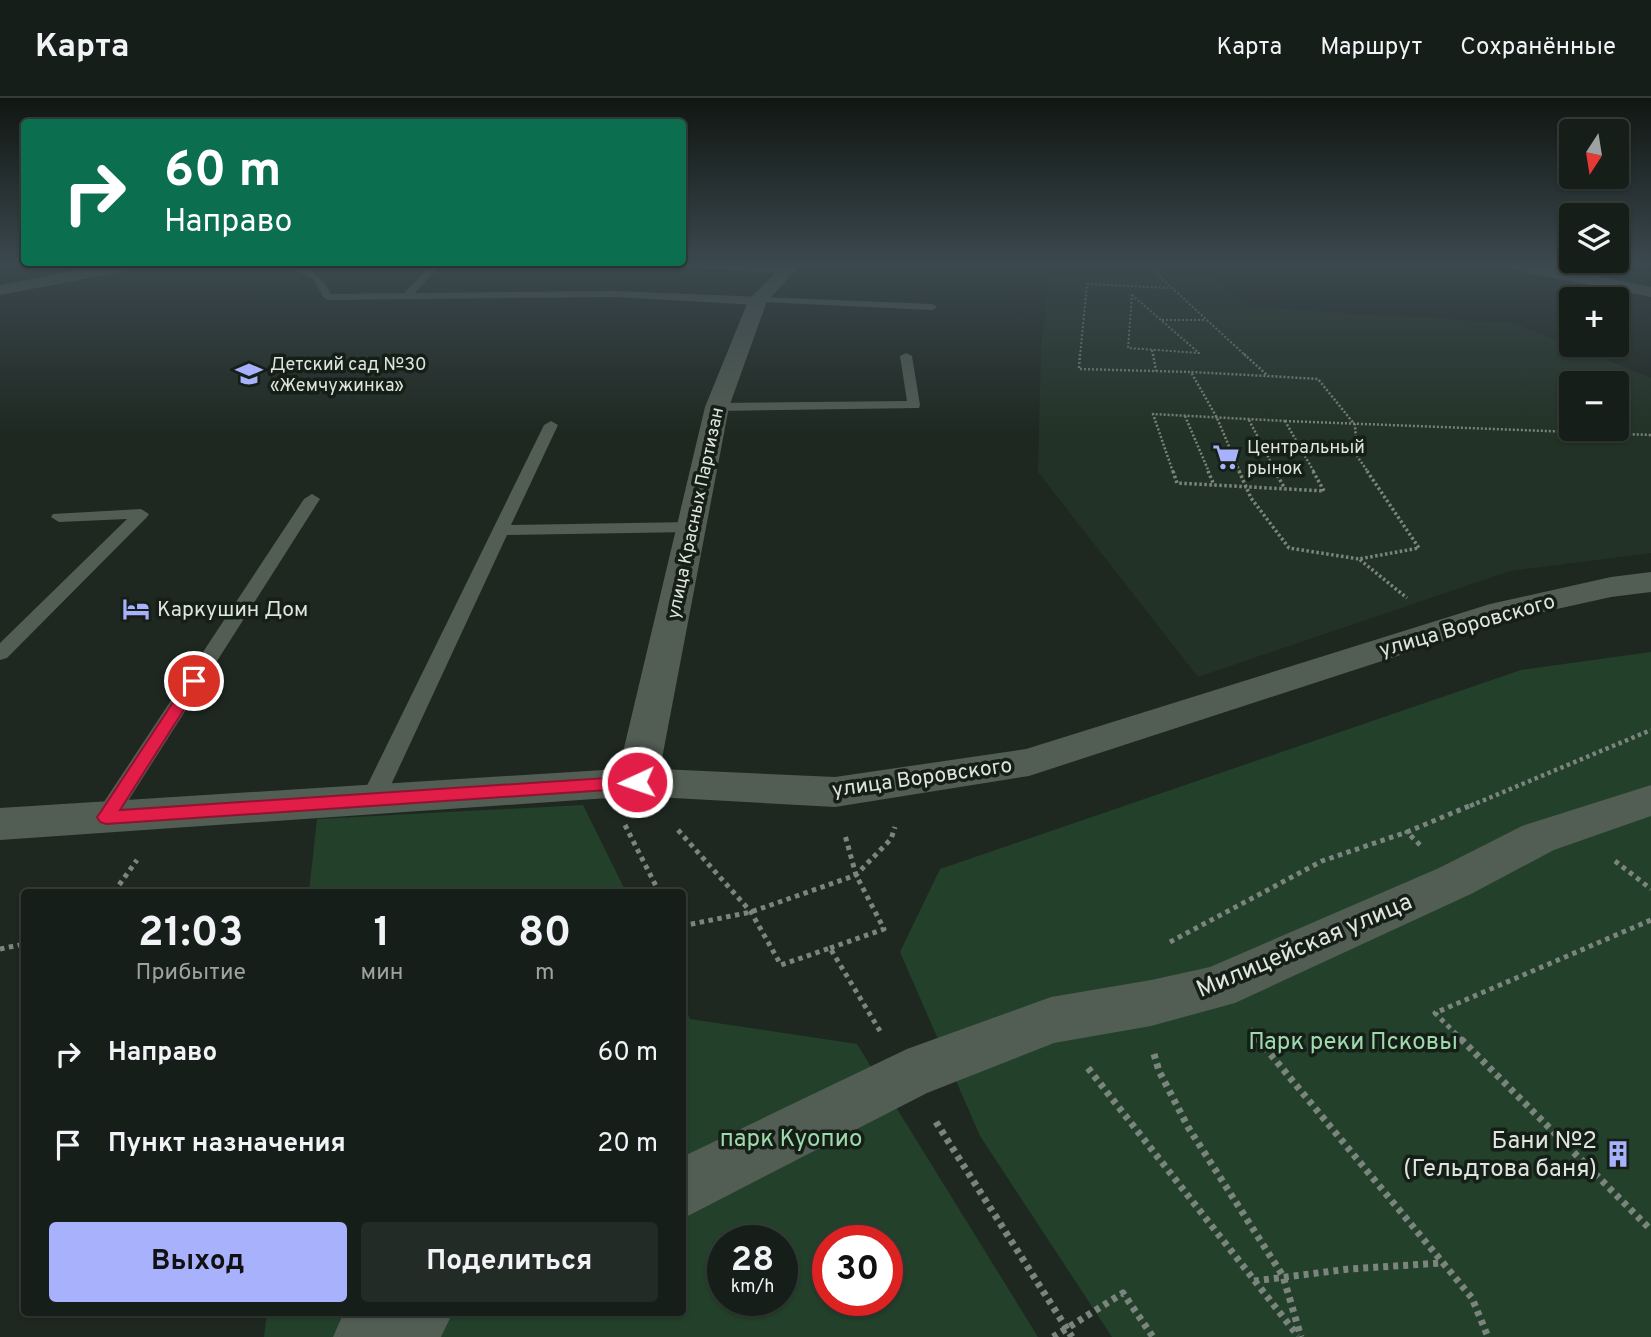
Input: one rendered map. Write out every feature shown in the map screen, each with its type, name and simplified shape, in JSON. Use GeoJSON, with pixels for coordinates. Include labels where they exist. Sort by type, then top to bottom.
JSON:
{"type":"FeatureCollection","features":[{"type":"Feature","properties":{"kind":"street","name":"улица Красных Партизан"},"geometry":{"type":"LineString","coordinates":[[628,798],[717,407],[749,321]]}},
{"type":"Feature","properties":{"kind":"street","name":"улица Воровского"},"geometry":{"type":"LineString","coordinates":[[0,824],[372,800],[628,798],[835,792],[1029,762],[1449,628],[1526,606],[1611,587],[1651,582]]}},
{"type":"Feature","properties":{"kind":"street","name":"Милицейская улица"},"geometry":{"type":"LineString","coordinates":[[686,1187],[907,1075],[1051,1020],[1151,1003],[1217,988],[1455,881],[1538,838],[1651,800]]}},
{"type":"Feature","properties":{"kind":"street"},"geometry":{"type":"LineString","coordinates":[[367,1337],[412,1316]]}},
{"type":"Feature","properties":{"kind":"lane"},"geometry":{"type":"LineString","coordinates":[[717,407],[914,405],[906,356]]}},
{"type":"Feature","properties":{"kind":"lane"},"geometry":{"type":"LineString","coordinates":[[372,800],[551,425]]}},
{"type":"Feature","properties":{"kind":"lane"},"geometry":{"type":"LineString","coordinates":[[106,817],[312,499]]}},
{"type":"Feature","properties":{"kind":"lane"},"geometry":{"type":"LineString","coordinates":[[0,654],[141,513],[59,517]]}},
{"type":"Feature","properties":{"kind":"lane"},"geometry":{"type":"LineString","coordinates":[[501,530],[691,527]]}},
{"type":"Feature","properties":{"kind":"path"},"geometry":{"type":"LineString","coordinates":[[1084,321],[1079,369],[1191,372],[1318,379],[1355,425],[1357,456],[1419,548],[1359,559],[1289,548],[1251,498],[1217,418],[1191,372]]}},
{"type":"Feature","properties":{"kind":"path"},"geometry":{"type":"LineString","coordinates":[[1130,321],[1128,348],[1199,352],[1162,321]]}},
{"type":"Feature","properties":{"kind":"path"},"geometry":{"type":"LineString","coordinates":[[1207,321],[1268,376]]}},
{"type":"Feature","properties":{"kind":"path"},"geometry":{"type":"LineString","coordinates":[[1152,350],[1157,371]]}},
{"type":"Feature","properties":{"kind":"path"},"geometry":{"type":"LineString","coordinates":[[1285,421],[1324,492],[1177,483],[1153,414],[1217,418],[1249,419],[1285,421],[1355,425],[1651,435]]}},
{"type":"Feature","properties":{"kind":"path"},"geometry":{"type":"LineString","coordinates":[[1185,416],[1214,485]]}},
{"type":"Feature","properties":{"kind":"path"},"geometry":{"type":"LineString","coordinates":[[1249,419],[1285,489]]}},
{"type":"Feature","properties":{"kind":"path"},"geometry":{"type":"LineString","coordinates":[[1359,559],[1449,628]]}},
{"type":"Feature","properties":{"kind":"path"},"geometry":{"type":"LineString","coordinates":[[628,798],[658,889]]}},
{"type":"Feature","properties":{"kind":"path"},"geometry":{"type":"LineString","coordinates":[[686,925],[751,912],[856,875],[891,839],[900,813]]}},
{"type":"Feature","properties":{"kind":"path"},"geometry":{"type":"LineString","coordinates":[[674,825],[751,912],[780,965],[884,929],[856,875],[842,823]]}},
{"type":"Feature","properties":{"kind":"path"},"geometry":{"type":"LineString","coordinates":[[1571,827],[1651,889]]}},
{"type":"Feature","properties":{"kind":"path"},"geometry":{"type":"LineString","coordinates":[[1300,1337],[1283,1276],[1188,1127],[1159,1071],[1149,1036],[1151,1003],[1165,945],[1322,861],[1407,832]]}},
{"type":"Feature","properties":{"kind":"path"},"geometry":{"type":"LineString","coordinates":[[1651,920],[1435,1013],[1651,1230]]}},
{"type":"Feature","properties":{"kind":"path"},"geometry":{"type":"LineString","coordinates":[[0,949],[21,945]]}},
{"type":"Feature","properties":{"kind":"path"},"geometry":{"type":"LineString","coordinates":[[830,948],[1072,1337]]}},
{"type":"Feature","properties":{"kind":"path"},"geometry":{"type":"LineString","coordinates":[[1217,988],[1472,1298],[1489,1337]]}},
{"type":"Feature","properties":{"kind":"path"},"geometry":{"type":"LineString","coordinates":[[1051,1020],[1300,1337]]}},
{"type":"Feature","properties":{"kind":"path"},"geometry":{"type":"LineString","coordinates":[[1254,1281],[1283,1276],[1442,1263]]}},
{"type":"Feature","properties":{"kind":"path"},"geometry":{"type":"LineString","coordinates":[[1053,1337],[1123,1293],[1153,1337]]}},
{"type":"Feature","properties":{"kind":"shaded area"},"geometry":{"type":"Polygon","coordinates":[[[1044,321],[1514,323],[1559,341],[1559,357],[1599,357],[1651,378],[1651,553],[1510,571],[1198,677],[1038,472],[1044,321]]]}},
{"type":"Feature","properties":{"kind":"green space","name":"Парк реки Псковы"},"geometry":{"type":"Polygon","coordinates":[[[1651,652],[1651,1337],[1112,1337],[980,1136],[900,952],[940,869],[1521,670],[1651,652]]]}},
{"type":"Feature","properties":{"kind":"green space"},"geometry":{"type":"Polygon","coordinates":[[[583,805],[625,889],[309,889],[317,819],[583,805]]]}},
{"type":"Feature","properties":{"kind":"green space","name":"парк Куопио"},"geometry":{"type":"Polygon","coordinates":[[[686,1010],[690,1019],[857,1044],[1038,1337],[264,1337],[267,1316],[686,1316],[686,1010]]]}},
{"type":"Feature","properties":{"kind":"place","name":"Детский сад №30 «Жемчужинка»"},"geometry":{"type":"Point","coordinates":[249,374]}},
{"type":"Feature","properties":{"kind":"place","name":"Центральный рынок"},"geometry":{"type":"Point","coordinates":[1226,457]}},
{"type":"Feature","properties":{"kind":"place","name":"Каркушин Дом"},"geometry":{"type":"Point","coordinates":[136,609]}},
{"type":"Feature","properties":{"kind":"place","name":"Бани №2 (Гельдтова баня)"},"geometry":{"type":"Point","coordinates":[1618,1154]}},
{"type":"Feature","properties":{"kind":"route"},"geometry":{"type":"LineString","coordinates":[[194,681],[106,817],[637,782]]}}]}
